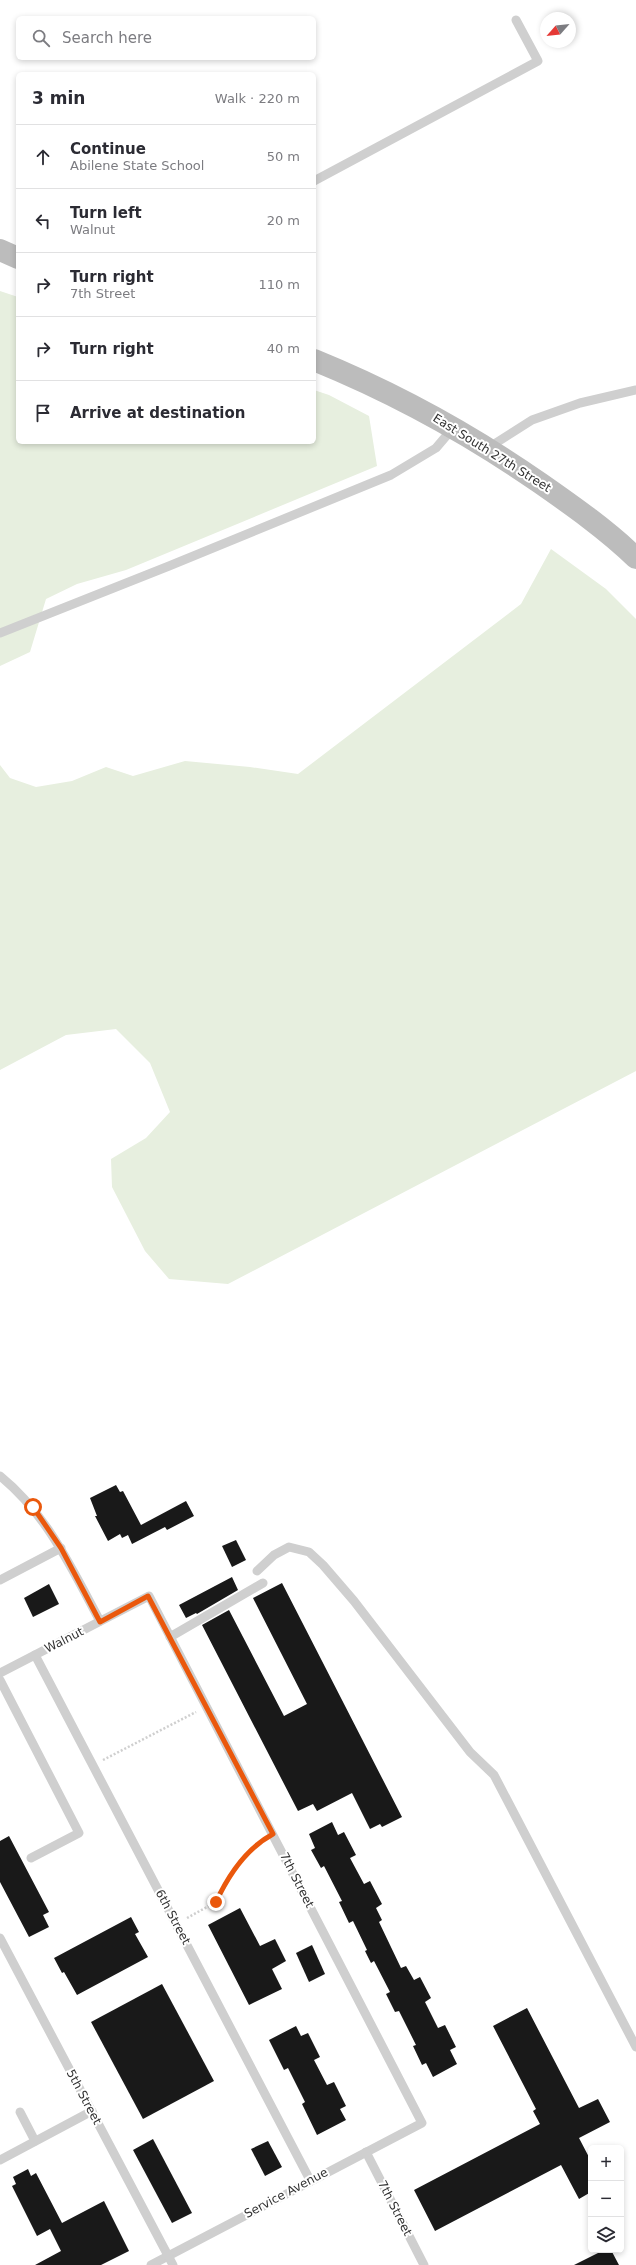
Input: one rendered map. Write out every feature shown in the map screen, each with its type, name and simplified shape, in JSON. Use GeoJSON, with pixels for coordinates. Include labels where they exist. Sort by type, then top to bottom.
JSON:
{"type":"FeatureCollection","features":[{"type":"Feature","properties":{"kind":"main road"},"geometry":{"type":"LineString","coordinates":[[0,250],[16,257]]}},
{"type":"Feature","properties":{"kind":"main road","name":"East South 27th Street"},"geometry":{"type":"LineString","coordinates":[[316,361],[368,383],[454,427],[488,448],[573,506],[636,558]]}},
{"type":"Feature","properties":{"kind":"lane"},"geometry":{"type":"LineString","coordinates":[[316,180],[538,61],[516,20]]}},
{"type":"Feature","properties":{"kind":"lane"},"geometry":{"type":"LineString","coordinates":[[488,448],[532,420],[580,403],[636,390]]}},
{"type":"Feature","properties":{"kind":"lane"},"geometry":{"type":"LineString","coordinates":[[0,633],[391,475],[436,448],[454,427]]}},
{"type":"Feature","properties":{"kind":"lane"},"geometry":{"type":"LineString","coordinates":[[0,1476],[33,1507],[61,1548],[100,1622]]}},
{"type":"Feature","properties":{"kind":"lane"},"geometry":{"type":"LineString","coordinates":[[257,1571],[274,1555],[289,1547],[309,1552],[354,1601],[428,1700],[470,1752],[494,1775],[636,2047]]}},
{"type":"Feature","properties":{"kind":"lane"},"geometry":{"type":"LineString","coordinates":[[0,1580],[61,1548]]}},
{"type":"Feature","properties":{"kind":"lane"},"geometry":{"type":"LineString","coordinates":[[170,1637],[263,1583]]}},
{"type":"Feature","properties":{"kind":"lane","name":"Walnut"},"geometry":{"type":"LineString","coordinates":[[0,1673],[148,1596]]}},
{"type":"Feature","properties":{"kind":"lane","name":"7th Street"},"geometry":{"type":"LineString","coordinates":[[148,1596],[422,2123]]}},
{"type":"Feature","properties":{"kind":"lane","name":"6th Street"},"geometry":{"type":"LineString","coordinates":[[36,1655],[310,2180]]}},
{"type":"Feature","properties":{"kind":"lane"},"geometry":{"type":"LineString","coordinates":[[0,1680],[79,1833],[32,1858]]}},
{"type":"Feature","properties":{"kind":"lane","name":"5th Street"},"geometry":{"type":"LineString","coordinates":[[0,1938],[173,2265]]}},
{"type":"Feature","properties":{"kind":"lane"},"geometry":{"type":"LineString","coordinates":[[0,2160],[92,2111]]}},
{"type":"Feature","properties":{"kind":"lane"},"geometry":{"type":"LineString","coordinates":[[20,2112],[35,2141]]}},
{"type":"Feature","properties":{"kind":"lane","name":"Service Avenue"},"geometry":{"type":"LineString","coordinates":[[151,2265],[310,2180],[422,2123]]}},
{"type":"Feature","properties":{"kind":"lane","name":"7th Street"},"geometry":{"type":"LineString","coordinates":[[366,2152],[424,2265]]}},
{"type":"Feature","properties":{"kind":"path"},"geometry":{"type":"LineString","coordinates":[[93,1765],[206,1707]]}},
{"type":"Feature","properties":{"kind":"path"},"geometry":{"type":"LineString","coordinates":[[176,1923],[216,1902],[237,1866],[251,1850],[273,1834]]}},
{"type":"Feature","properties":{"kind":"green space"},"geometry":{"type":"Polygon","coordinates":[[[0,291],[16,296],[16,444],[316,444],[316,391],[329,395],[369,416],[377,466],[126,570],[77,584],[46,599],[30,652],[0,666],[0,291]]]}},
{"type":"Feature","properties":{"kind":"green space"},"geometry":{"type":"Polygon","coordinates":[[[551,549],[606,589],[636,619],[636,1071],[228,1284],[169,1279],[145,1251],[112,1187],[111,1159],[146,1138],[170,1112],[150,1063],[116,1029],[66,1035],[0,1070],[0,765],[10,778],[36,787],[72,781],[106,767],[133,776],[185,761],[250,767],[298,774],[521,604],[551,549]]]}},
{"type":"Feature","properties":{"kind":"building"},"geometry":{"type":"Polygon","coordinates":[[[116,1485],[120,1492],[123,1491],[141,1525],[186,1501],[194,1516],[167,1530],[165,1527],[132,1544],[128,1535],[122,1538],[120,1534],[108,1541],[95,1516],[97,1516],[90,1498],[116,1485]]]}},
{"type":"Feature","properties":{"kind":"building"},"geometry":{"type":"Polygon","coordinates":[[[236,1540],[246,1560],[232,1567],[222,1546],[236,1540]]]}},
{"type":"Feature","properties":{"kind":"building"},"geometry":{"type":"Polygon","coordinates":[[[232,1577],[238,1590],[197,1614],[196,1613],[186,1618],[179,1605],[232,1577]]]}},
{"type":"Feature","properties":{"kind":"building"},"geometry":{"type":"Polygon","coordinates":[[[282,1583],[402,1817],[382,1827],[380,1824],[370,1829],[352,1793],[317,1811],[313,1804],[298,1811],[202,1625],[229,1610],[284,1716],[307,1704],[253,1598],[282,1583]]]}},
{"type":"Feature","properties":{"kind":"building"},"geometry":{"type":"Polygon","coordinates":[[[49,1584],[59,1604],[33,1617],[24,1598],[49,1584]]]}},
{"type":"Feature","properties":{"kind":"building"},"geometry":{"type":"Polygon","coordinates":[[[332,1822],[338,1835],[344,1832],[356,1855],[350,1858],[364,1884],[370,1881],[382,1904],[376,1908],[382,1920],[379,1922],[401,1968],[406,1966],[414,1980],[420,1977],[431,1998],[425,2002],[438,2028],[445,2025],[456,2047],[450,2050],[457,2064],[433,2077],[426,2063],[422,2065],[413,2046],[416,2045],[399,2011],[395,2012],[386,1994],[390,1992],[374,1961],[371,1963],[365,1951],[367,1950],[353,1921],[349,1923],[339,1902],[342,1901],[324,1866],[321,1868],[311,1850],[315,1848],[309,1834],[332,1822]]]}},
{"type":"Feature","properties":{"kind":"building"},"geometry":{"type":"Polygon","coordinates":[[[9,1836],[49,1912],[43,1915],[49,1927],[29,1937],[0,1882],[0,1841],[9,1836]]]}},
{"type":"Feature","properties":{"kind":"building"},"geometry":{"type":"Polygon","coordinates":[[[240,1908],[260,1946],[275,1939],[286,1961],[272,1969],[282,1989],[249,2005],[208,1925],[240,1908]]]}},
{"type":"Feature","properties":{"kind":"building"},"geometry":{"type":"Polygon","coordinates":[[[131,1917],[139,1932],[135,1934],[148,1957],[77,1995],[54,1958],[131,1917]]]}},
{"type":"Feature","properties":{"kind":"building"},"geometry":{"type":"Polygon","coordinates":[[[312,1945],[325,1974],[309,1982],[296,1953],[312,1945]]]}},
{"type":"Feature","properties":{"kind":"building"},"geometry":{"type":"Polygon","coordinates":[[[162,1984],[214,2081],[143,2119],[91,2022],[162,1984]]]}},
{"type":"Feature","properties":{"kind":"building"},"geometry":{"type":"Polygon","coordinates":[[[527,2008],[579,2108],[598,2099],[610,2122],[579,2138],[588,2155],[588,2194],[579,2199],[561,2165],[435,2231],[414,2190],[540,2124],[533,2111],[536,2109],[493,2026],[527,2008]]]}},
{"type":"Feature","properties":{"kind":"building"},"geometry":{"type":"Polygon","coordinates":[[[296,2026],[301,2036],[308,2033],[320,2057],[314,2060],[327,2085],[334,2082],[346,2106],[340,2109],[346,2120],[317,2135],[302,2104],[305,2102],[288,2068],[284,2070],[269,2040],[296,2026]]]}},
{"type":"Feature","properties":{"kind":"building"},"geometry":{"type":"Polygon","coordinates":[[[153,2139],[192,2213],[172,2223],[133,2150],[153,2139]]]}},
{"type":"Feature","properties":{"kind":"building"},"geometry":{"type":"Polygon","coordinates":[[[268,2141],[282,2167],[265,2176],[251,2149],[268,2141]]]}},
{"type":"Feature","properties":{"kind":"building"},"geometry":{"type":"Polygon","coordinates":[[[28,2169],[31,2176],[36,2173],[62,2223],[104,2201],[129,2251],[101,2265],[35,2265],[61,2251],[50,2229],[37,2236],[12,2186],[16,2184],[13,2177],[28,2169]]]}},
{"type":"Feature","properties":{"kind":"building"},"geometry":{"type":"Polygon","coordinates":[[[598,2253],[613,2253],[619,2265],[574,2265],[598,2253]]]}},
{"type":"Feature","properties":{"kind":"route"},"geometry":{"type":"LineString","coordinates":[[33,1507],[61,1548],[100,1622],[148,1596],[273,1834],[263,1839],[237,1866],[216,1902]]}}]}
